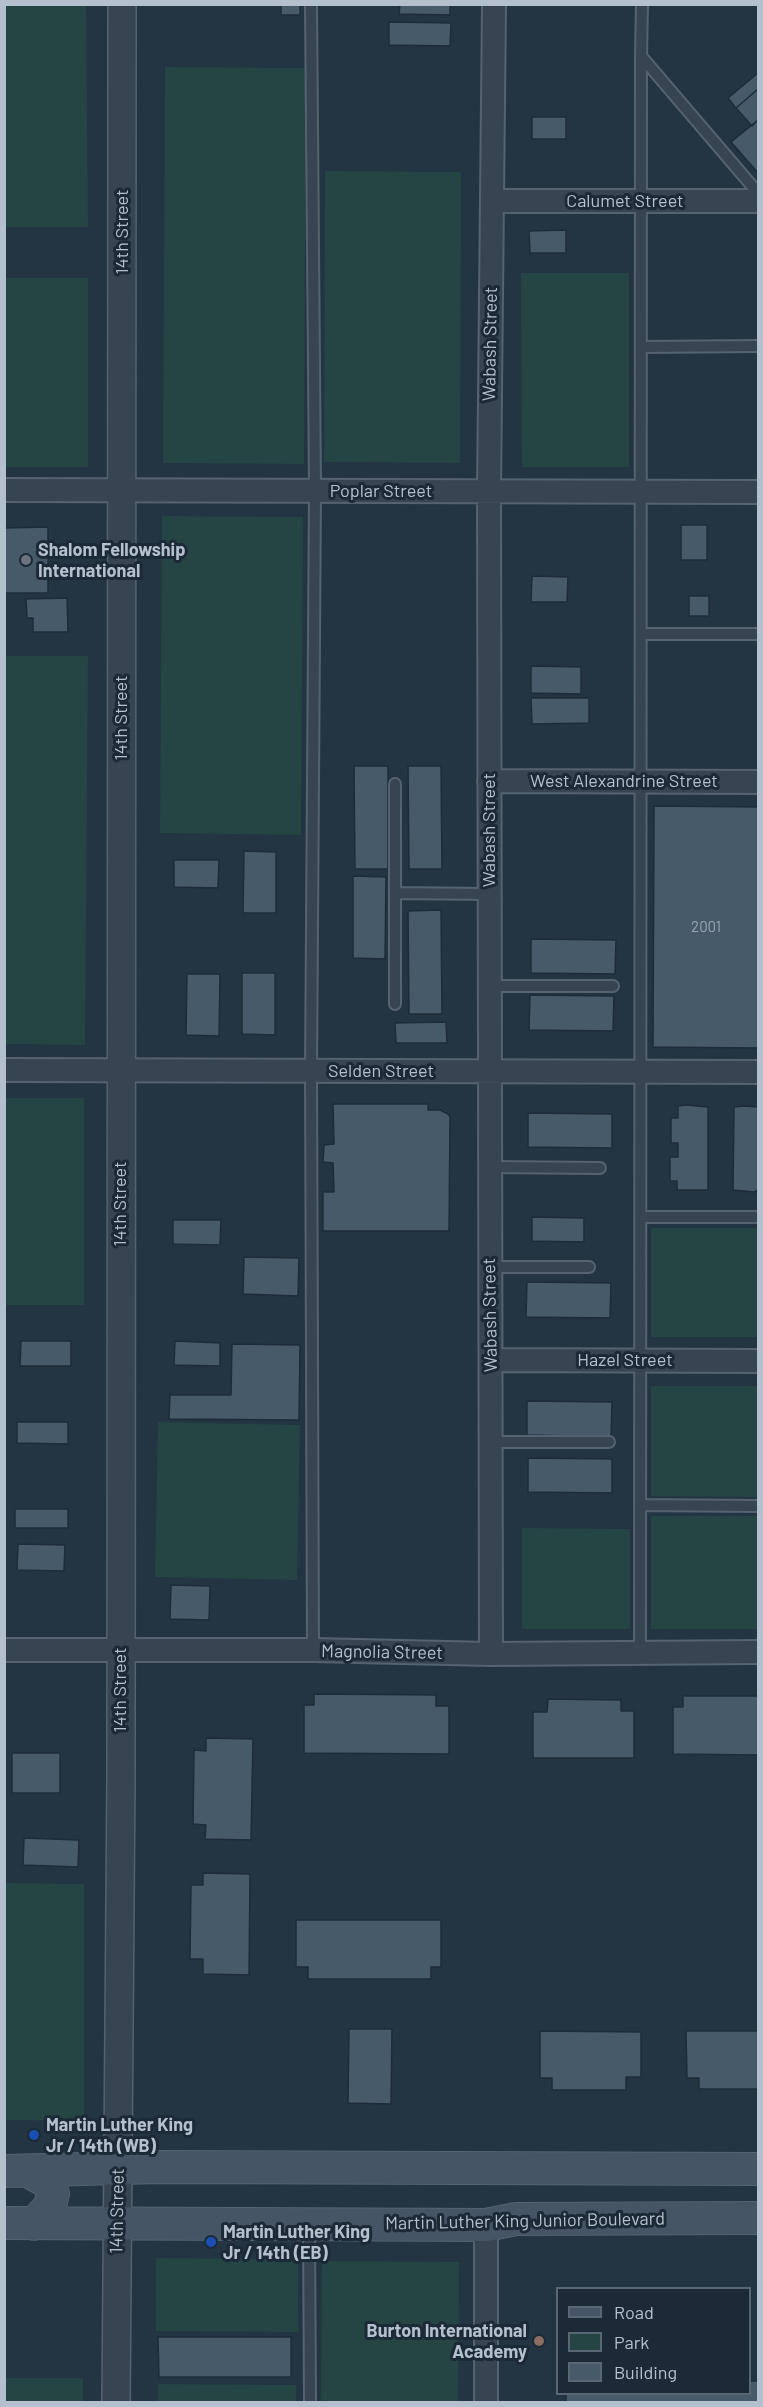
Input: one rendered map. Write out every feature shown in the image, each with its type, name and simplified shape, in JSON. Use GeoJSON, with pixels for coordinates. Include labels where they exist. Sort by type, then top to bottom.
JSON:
{"type":"FeatureCollection","features":[{"type":"Feature","properties":{"kind":"main road"},"geometry":{"type":"LineString","coordinates":[[16,2171],[160,2167],[759,2169]]}},
{"type":"Feature","properties":{"kind":"main road"},"geometry":{"type":"LineString","coordinates":[[590,2217],[606,2206],[610,2194],[606,2184],[592,2168]]}},
{"type":"Feature","properties":{"kind":"main road"},"geometry":{"type":"LineString","coordinates":[[690,2217],[669,2208],[665,2196],[670,2183],[692,2168]]}},
{"type":"Feature","properties":{"kind":"main road"},"geometry":{"type":"LineString","coordinates":[[16,2171],[48,2182],[53,2194],[50,2206],[19,2224]]}},
{"type":"Feature","properties":{"kind":"main road","name":"Martin Luther King Junior Boulevard"},"geometry":{"type":"LineString","coordinates":[[19,2224],[486,2225],[516,2219],[590,2217],[759,2218]]}},
{"type":"Feature","properties":{"kind":"street","name":"14th Street"},"geometry":{"type":"LineString","coordinates":[[116,2403],[120,1650],[122,4]]}},
{"type":"Feature","properties":{"kind":"street","name":"Wabash Street"},"geometry":{"type":"LineString","coordinates":[[491,1654],[489,491],[494,4]]}},
{"type":"Feature","properties":{"kind":"street","name":"Calumet Street"},"geometry":{"type":"LineString","coordinates":[[492,201],[759,201]]}},
{"type":"Feature","properties":{"kind":"street","name":"Poplar Street"},"geometry":{"type":"LineString","coordinates":[[4,490],[759,492]]}},
{"type":"Feature","properties":{"kind":"street","name":"West Alexandrine Street"},"geometry":{"type":"LineString","coordinates":[[489,781],[759,782]]}},
{"type":"Feature","properties":{"kind":"street","name":"Selden Street"},"geometry":{"type":"LineString","coordinates":[[4,1070],[759,1072]]}},
{"type":"Feature","properties":{"kind":"street","name":"Hazel Street"},"geometry":{"type":"LineString","coordinates":[[491,1360],[759,1361]]}},
{"type":"Feature","properties":{"kind":"street","name":"Magnolia Street"},"geometry":{"type":"LineString","coordinates":[[4,1650],[313,1650],[491,1654],[640,1651],[759,1652]]}},
{"type":"Feature","properties":{"kind":"street"},"geometry":{"type":"LineString","coordinates":[[486,2225],[486,2403]]}},
{"type":"Feature","properties":{"kind":"lane"},"geometry":{"type":"LineString","coordinates":[[310,4],[315,491],[311,1071],[313,1650]]}},
{"type":"Feature","properties":{"kind":"lane"},"geometry":{"type":"LineString","coordinates":[[640,1651],[642,4]]}},
{"type":"Feature","properties":{"kind":"lane"},"geometry":{"type":"LineString","coordinates":[[642,56],[759,193]]}},
{"type":"Feature","properties":{"kind":"lane"},"geometry":{"type":"LineString","coordinates":[[641,347],[759,346]]}},
{"type":"Feature","properties":{"kind":"lane"},"geometry":{"type":"LineString","coordinates":[[641,634],[759,634]]}},
{"type":"Feature","properties":{"kind":"lane"},"geometry":{"type":"LineString","coordinates":[[395,784],[395,1004]]}},
{"type":"Feature","properties":{"kind":"lane"},"geometry":{"type":"LineString","coordinates":[[395,893],[489,894]]}},
{"type":"Feature","properties":{"kind":"lane"},"geometry":{"type":"LineString","coordinates":[[489,986],[613,986]]}},
{"type":"Feature","properties":{"kind":"lane"},"geometry":{"type":"LineString","coordinates":[[489,1167],[600,1168]]}},
{"type":"Feature","properties":{"kind":"lane"},"geometry":{"type":"LineString","coordinates":[[641,1217],[759,1217]]}},
{"type":"Feature","properties":{"kind":"lane"},"geometry":{"type":"LineString","coordinates":[[489,1267],[589,1267]]}},
{"type":"Feature","properties":{"kind":"lane"},"geometry":{"type":"LineString","coordinates":[[489,1442],[609,1442]]}},
{"type":"Feature","properties":{"kind":"lane"},"geometry":{"type":"LineString","coordinates":[[640,1505],[759,1506]]}},
{"type":"Feature","properties":{"kind":"lane"},"geometry":{"type":"LineString","coordinates":[[309,2224],[310,2403]]}},
{"type":"Feature","properties":{"kind":"green space"},"geometry":{"type":"Polygon","coordinates":[[[4,5],[86,5],[88,227],[5,227],[4,5]]]}},
{"type":"Feature","properties":{"kind":"green space"},"geometry":{"type":"Polygon","coordinates":[[[165,67],[306,68],[304,464],[163,463],[165,67]]]}},
{"type":"Feature","properties":{"kind":"green space"},"geometry":{"type":"Polygon","coordinates":[[[325,171],[461,172],[460,463],[324,462],[325,171]]]}},
{"type":"Feature","properties":{"kind":"green space"},"geometry":{"type":"Polygon","coordinates":[[[521,273],[629,273],[629,467],[522,467],[521,273]]]}},
{"type":"Feature","properties":{"kind":"green space"},"geometry":{"type":"Polygon","coordinates":[[[5,278],[88,278],[88,467],[5,467],[5,278]]]}},
{"type":"Feature","properties":{"kind":"green space"},"geometry":{"type":"Polygon","coordinates":[[[162,516],[303,517],[301,835],[160,833],[162,516]]]}},
{"type":"Feature","properties":{"kind":"green space"},"geometry":{"type":"Polygon","coordinates":[[[5,656],[88,656],[85,1045],[5,1044],[5,656]]]}},
{"type":"Feature","properties":{"kind":"green space"},"geometry":{"type":"Polygon","coordinates":[[[5,1098],[84,1098],[84,1305],[5,1305],[5,1098]]]}},
{"type":"Feature","properties":{"kind":"green space"},"geometry":{"type":"Polygon","coordinates":[[[651,1228],[758,1228],[758,1337],[651,1337],[651,1228]]]}},
{"type":"Feature","properties":{"kind":"green space"},"geometry":{"type":"Polygon","coordinates":[[[651,1386],[758,1386],[758,1497],[651,1496],[651,1386]]]}},
{"type":"Feature","properties":{"kind":"green space"},"geometry":{"type":"Polygon","coordinates":[[[158,1422],[300,1425],[297,1580],[155,1577],[158,1422]]]}},
{"type":"Feature","properties":{"kind":"green space"},"geometry":{"type":"Polygon","coordinates":[[[651,1516],[758,1516],[758,1629],[651,1629],[651,1516]]]}},
{"type":"Feature","properties":{"kind":"green space"},"geometry":{"type":"Polygon","coordinates":[[[522,1528],[630,1529],[630,1629],[522,1629],[522,1528]]]}},
{"type":"Feature","properties":{"kind":"green space"},"geometry":{"type":"Polygon","coordinates":[[[5,1883],[84,1884],[84,2121],[5,2120],[5,1883]]]}},
{"type":"Feature","properties":{"kind":"green space"},"geometry":{"type":"Polygon","coordinates":[[[156,2258],[298,2259],[298,2332],[156,2331],[156,2258]]]}},
{"type":"Feature","properties":{"kind":"green space"},"geometry":{"type":"Polygon","coordinates":[[[322,2261],[459,2262],[458,2402],[321,2402],[322,2261]]]}},
{"type":"Feature","properties":{"kind":"green space"},"geometry":{"type":"Polygon","coordinates":[[[5,2378],[83,2378],[83,2402],[5,2402],[5,2378]]]}},
{"type":"Feature","properties":{"kind":"green space"},"geometry":{"type":"Polygon","coordinates":[[[158,2384],[296,2385],[296,2402],[158,2402],[158,2384]]]}},
{"type":"Feature","properties":{"kind":"building"},"geometry":{"type":"Polygon","coordinates":[[[281,4],[300,4],[300,15],[281,15],[281,4]]]}},
{"type":"Feature","properties":{"kind":"building"},"geometry":{"type":"Polygon","coordinates":[[[400,4],[450,4],[450,15],[399,14],[400,4]]]}},
{"type":"Feature","properties":{"kind":"building"},"geometry":{"type":"Polygon","coordinates":[[[389,22],[451,23],[450,46],[389,45],[389,22]]]}},
{"type":"Feature","properties":{"kind":"building"},"geometry":{"type":"Polygon","coordinates":[[[758,73],[758,89],[736,108],[728,98],[758,73]]]}},
{"type":"Feature","properties":{"kind":"building"},"geometry":{"type":"Polygon","coordinates":[[[758,89],[758,120],[752,126],[736,108],[758,89]]]}},
{"type":"Feature","properties":{"kind":"building"},"geometry":{"type":"Polygon","coordinates":[[[532,117],[566,117],[566,139],[532,139],[532,117]]]}},
{"type":"Feature","properties":{"kind":"building"},"geometry":{"type":"Polygon","coordinates":[[[758,120],[758,173],[731,142],[758,120]]]}},
{"type":"Feature","properties":{"kind":"building"},"geometry":{"type":"Polygon","coordinates":[[[566,230],[566,253],[530,253],[529,231],[566,230]]]}},
{"type":"Feature","properties":{"kind":"building"},"geometry":{"type":"Polygon","coordinates":[[[681,525],[707,525],[707,560],[681,560],[681,525]]]}},
{"type":"Feature","properties":{"kind":"building","name":"Shalom Fellowship International"},"geometry":{"type":"Polygon","coordinates":[[[48,527],[48,593],[4,593],[4,528],[48,527]]]}},
{"type":"Feature","properties":{"kind":"building"},"geometry":{"type":"Polygon","coordinates":[[[532,576],[568,577],[567,602],[531,602],[532,576]]]}},
{"type":"Feature","properties":{"kind":"building"},"geometry":{"type":"Polygon","coordinates":[[[689,596],[709,596],[709,616],[689,616],[689,596]]]}},
{"type":"Feature","properties":{"kind":"building"},"geometry":{"type":"Polygon","coordinates":[[[67,598],[68,632],[33,632],[33,618],[27,618],[26,599],[67,598]]]}},
{"type":"Feature","properties":{"kind":"building"},"geometry":{"type":"Polygon","coordinates":[[[531,666],[581,667],[581,694],[531,693],[531,666]]]}},
{"type":"Feature","properties":{"kind":"building"},"geometry":{"type":"Polygon","coordinates":[[[531,698],[589,698],[589,723],[532,724],[531,698]]]}},
{"type":"Feature","properties":{"kind":"building"},"geometry":{"type":"Polygon","coordinates":[[[354,766],[388,766],[388,869],[355,869],[354,766]]]}},
{"type":"Feature","properties":{"kind":"building"},"geometry":{"type":"Polygon","coordinates":[[[408,766],[441,766],[442,869],[409,869],[408,766]]]}},
{"type":"Feature","properties":{"kind":"building"},"geometry":{"type":"Polygon","coordinates":[[[654,806],[758,807],[758,1048],[653,1047],[654,806]]]}},
{"type":"Feature","properties":{"kind":"building"},"geometry":{"type":"Polygon","coordinates":[[[244,851],[276,852],[276,913],[243,913],[244,851]]]}},
{"type":"Feature","properties":{"kind":"building"},"geometry":{"type":"Polygon","coordinates":[[[174,860],[219,860],[218,888],[174,887],[174,860]]]}},
{"type":"Feature","properties":{"kind":"building"},"geometry":{"type":"Polygon","coordinates":[[[353,876],[386,877],[385,959],[353,958],[353,876]]]}},
{"type":"Feature","properties":{"kind":"building"},"geometry":{"type":"Polygon","coordinates":[[[441,910],[442,1014],[409,1014],[408,911],[441,910]]]}},
{"type":"Feature","properties":{"kind":"building"},"geometry":{"type":"Polygon","coordinates":[[[531,939],[616,940],[615,974],[531,973],[531,939]]]}},
{"type":"Feature","properties":{"kind":"building"},"geometry":{"type":"Polygon","coordinates":[[[242,973],[275,973],[275,1035],[242,1034],[242,973]]]}},
{"type":"Feature","properties":{"kind":"building"},"geometry":{"type":"Polygon","coordinates":[[[187,974],[220,974],[219,1036],[186,1035],[187,974]]]}},
{"type":"Feature","properties":{"kind":"building"},"geometry":{"type":"Polygon","coordinates":[[[530,995],[614,996],[613,1031],[529,1030],[530,995]]]}},
{"type":"Feature","properties":{"kind":"building"},"geometry":{"type":"Polygon","coordinates":[[[446,1022],[447,1043],[396,1043],[395,1023],[446,1022]]]}},
{"type":"Feature","properties":{"kind":"building"},"geometry":{"type":"Polygon","coordinates":[[[333,1104],[428,1104],[428,1110],[440,1110],[448,1114],[450,1117],[449,1231],[323,1231],[323,1192],[334,1192],[333,1163],[323,1162],[324,1145],[334,1144],[333,1104]]]}},
{"type":"Feature","properties":{"kind":"building"},"geometry":{"type":"Polygon","coordinates":[[[678,1106],[708,1107],[708,1190],[677,1190],[677,1181],[670,1181],[670,1157],[678,1157],[678,1143],[671,1143],[671,1118],[678,1118],[678,1106]]]}},
{"type":"Feature","properties":{"kind":"building"},"geometry":{"type":"Polygon","coordinates":[[[734,1107],[758,1107],[758,1190],[754,1192],[733,1190],[734,1107]]]}},
{"type":"Feature","properties":{"kind":"building"},"geometry":{"type":"Polygon","coordinates":[[[528,1113],[612,1114],[612,1148],[528,1147],[528,1113]]]}},
{"type":"Feature","properties":{"kind":"building"},"geometry":{"type":"Polygon","coordinates":[[[532,1217],[584,1218],[584,1242],[532,1241],[532,1217]]]}},
{"type":"Feature","properties":{"kind":"building"},"geometry":{"type":"Polygon","coordinates":[[[173,1220],[221,1220],[220,1245],[173,1244],[173,1220]]]}},
{"type":"Feature","properties":{"kind":"building"},"geometry":{"type":"Polygon","coordinates":[[[244,1257],[299,1258],[298,1296],[243,1294],[244,1257]]]}},
{"type":"Feature","properties":{"kind":"building"},"geometry":{"type":"Polygon","coordinates":[[[527,1282],[611,1283],[610,1318],[526,1317],[527,1282]]]}},
{"type":"Feature","properties":{"kind":"building"},"geometry":{"type":"Polygon","coordinates":[[[21,1341],[71,1341],[71,1366],[20,1366],[21,1341]]]}},
{"type":"Feature","properties":{"kind":"building"},"geometry":{"type":"Polygon","coordinates":[[[175,1341],[220,1343],[220,1366],[174,1365],[175,1341]]]}},
{"type":"Feature","properties":{"kind":"building"},"geometry":{"type":"Polygon","coordinates":[[[232,1344],[300,1345],[299,1420],[169,1419],[170,1395],[231,1395],[232,1344]]]}},
{"type":"Feature","properties":{"kind":"building"},"geometry":{"type":"Polygon","coordinates":[[[527,1401],[612,1402],[611,1437],[527,1435],[527,1401]]]}},
{"type":"Feature","properties":{"kind":"building"},"geometry":{"type":"Polygon","coordinates":[[[17,1422],[68,1422],[68,1444],[17,1443],[17,1422]]]}},
{"type":"Feature","properties":{"kind":"building"},"geometry":{"type":"Polygon","coordinates":[[[528,1458],[612,1459],[612,1493],[528,1492],[528,1458]]]}},
{"type":"Feature","properties":{"kind":"building"},"geometry":{"type":"Polygon","coordinates":[[[15,1509],[68,1509],[68,1528],[15,1528],[15,1509]]]}},
{"type":"Feature","properties":{"kind":"building"},"geometry":{"type":"Polygon","coordinates":[[[18,1544],[65,1545],[64,1571],[17,1570],[18,1544]]]}},
{"type":"Feature","properties":{"kind":"building"},"geometry":{"type":"Polygon","coordinates":[[[171,1585],[210,1586],[209,1620],[170,1619],[171,1585]]]}},
{"type":"Feature","properties":{"kind":"building"},"geometry":{"type":"Polygon","coordinates":[[[314,1694],[436,1695],[436,1706],[449,1706],[449,1754],[304,1753],[304,1705],[314,1705],[314,1694]]]}},
{"type":"Feature","properties":{"kind":"building"},"geometry":{"type":"Polygon","coordinates":[[[683,1696],[758,1696],[758,1755],[673,1754],[673,1707],[683,1707],[683,1696]]]}},
{"type":"Feature","properties":{"kind":"building"},"geometry":{"type":"Polygon","coordinates":[[[548,1699],[621,1700],[621,1711],[634,1711],[634,1758],[533,1758],[533,1712],[547,1712],[548,1699]]]}},
{"type":"Feature","properties":{"kind":"building"},"geometry":{"type":"Polygon","coordinates":[[[206,1738],[253,1739],[251,1840],[205,1839],[206,1825],[193,1824],[194,1750],[206,1751],[206,1738]]]}},
{"type":"Feature","properties":{"kind":"building"},"geometry":{"type":"Polygon","coordinates":[[[12,1753],[60,1753],[60,1793],[12,1793],[12,1753]]]}},
{"type":"Feature","properties":{"kind":"building"},"geometry":{"type":"Polygon","coordinates":[[[24,1838],[79,1840],[78,1867],[23,1865],[24,1838]]]}},
{"type":"Feature","properties":{"kind":"building"},"geometry":{"type":"Polygon","coordinates":[[[203,1873],[250,1874],[249,1975],[203,1974],[203,1959],[190,1959],[191,1885],[203,1885],[203,1873]]]}},
{"type":"Feature","properties":{"kind":"building"},"geometry":{"type":"Polygon","coordinates":[[[296,1920],[441,1920],[441,1967],[431,1967],[431,1979],[308,1979],[308,1967],[296,1967],[296,1920]]]}},
{"type":"Feature","properties":{"kind":"building"},"geometry":{"type":"Polygon","coordinates":[[[349,2029],[392,2029],[391,2104],[348,2103],[349,2029]]]}},
{"type":"Feature","properties":{"kind":"building"},"geometry":{"type":"Polygon","coordinates":[[[540,2031],[641,2032],[641,2077],[626,2077],[626,2090],[552,2090],[552,2078],[540,2078],[540,2031]]]}},
{"type":"Feature","properties":{"kind":"building"},"geometry":{"type":"Polygon","coordinates":[[[686,2031],[758,2031],[758,2089],[699,2089],[699,2078],[687,2078],[686,2031]]]}},
{"type":"Feature","properties":{"kind":"building"},"geometry":{"type":"Polygon","coordinates":[[[158,2337],[291,2337],[291,2377],[159,2377],[158,2337]]]}},
{"type":"Feature","properties":{"kind":"building","name":"Burton International Academy"},"geometry":{"type":"Polygon","coordinates":[[[751,2381],[758,2381],[758,2402],[566,2402],[566,2395],[751,2395],[751,2381]]]}},
{"type":"Feature","properties":{"kind":"place","name":"Shalom Fellowship International"},"geometry":{"type":"Point","coordinates":[26,560]}},
{"type":"Feature","properties":{"kind":"place","name":"Martin Luther King Jr / 14th (WB)"},"geometry":{"type":"Point","coordinates":[34,2135]}},
{"type":"Feature","properties":{"kind":"place","name":"Martin Luther King Jr / 14th (EB)"},"geometry":{"type":"Point","coordinates":[211,2242]}},
{"type":"Feature","properties":{"kind":"place","name":"Burton International Academy"},"geometry":{"type":"Point","coordinates":[539,2341]}}]}
